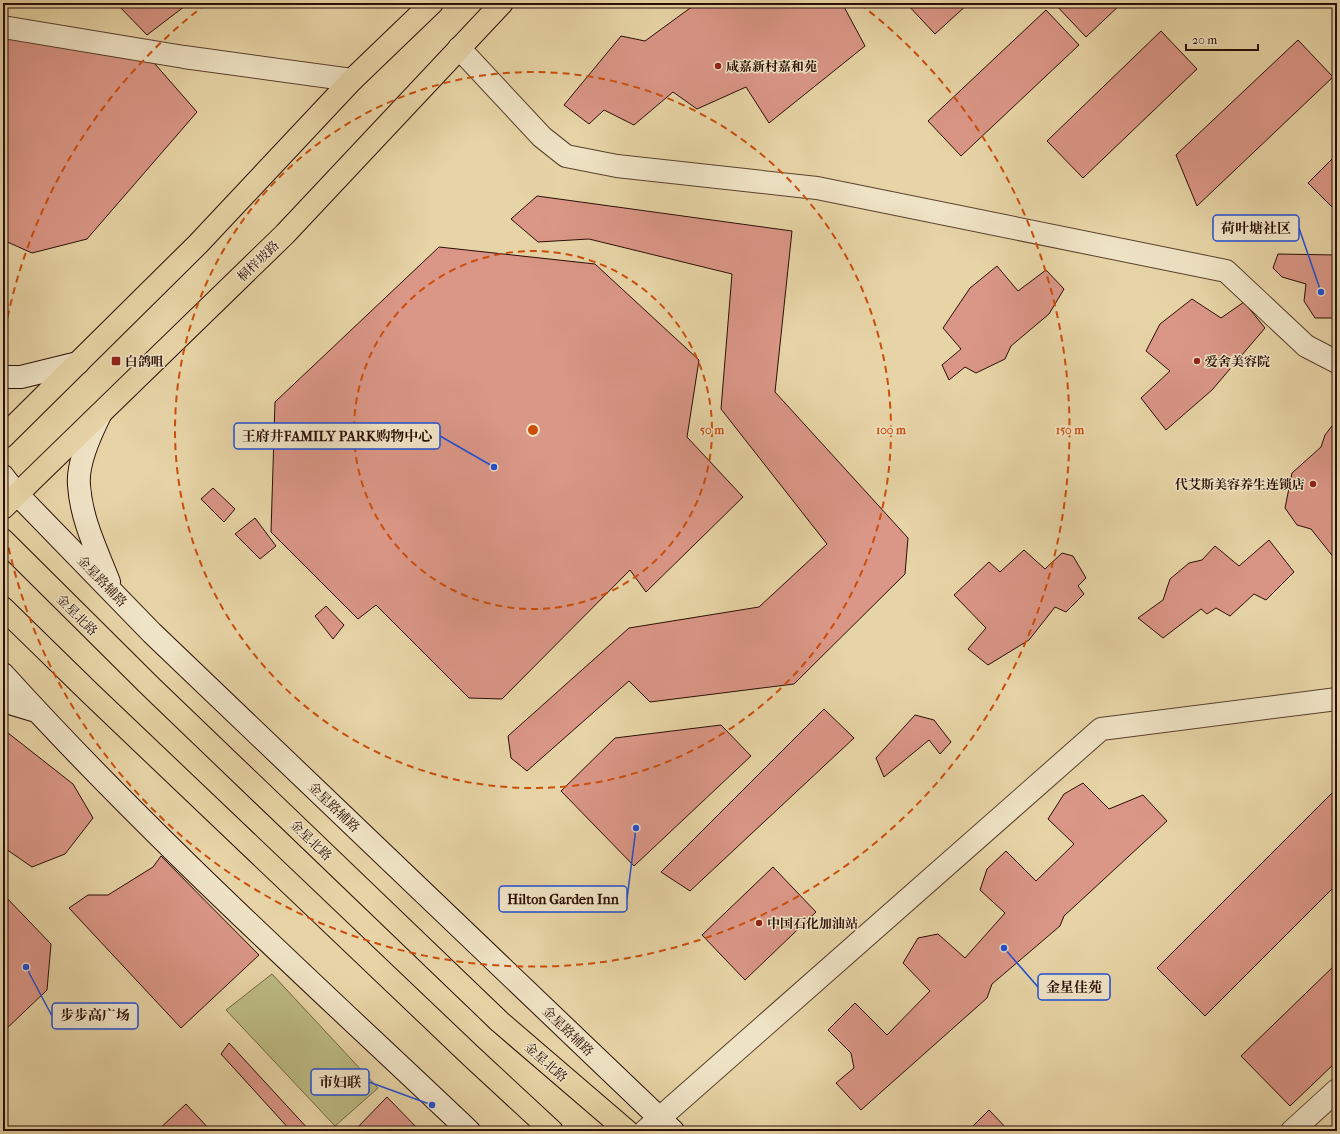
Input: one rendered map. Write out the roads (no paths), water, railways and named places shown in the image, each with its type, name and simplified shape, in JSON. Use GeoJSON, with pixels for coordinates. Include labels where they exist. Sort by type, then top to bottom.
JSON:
{"type":"FeatureCollection","features":[{"type":"Feature","properties":{"kind":"main road"},"geometry":{"type":"LineString","coordinates":[[3,437],[198,244],[352,80],[432,3]]}},
{"type":"Feature","properties":{"kind":"main road","name":"桐梓坡路"},"geometry":{"type":"LineString","coordinates":[[10,501],[285,234],[502,3]]}},
{"type":"Feature","properties":{"kind":"main road","name":"金星北路"},"geometry":{"type":"LineString","coordinates":[[3,540],[151,687],[500,1022],[627,1131]]}},
{"type":"Feature","properties":{"kind":"main road"},"geometry":{"type":"LineString","coordinates":[[3,608],[90,693],[471,1056],[552,1131]]}},
{"type":"Feature","properties":{"kind":"street"},"geometry":{"type":"LineString","coordinates":[[3,27],[184,57],[352,80]]}},
{"type":"Feature","properties":{"kind":"street"},"geometry":{"type":"LineString","coordinates":[[459,48],[542,137],[566,156],[617,166],[817,188],[1226,271],[1306,346],[1337,362]]}},
{"type":"Feature","properties":{"kind":"street"},"geometry":{"type":"LineString","coordinates":[[3,377],[21,377],[78,363]]}},
{"type":"Feature","properties":{"kind":"street"},"geometry":{"type":"LineString","coordinates":[[100,415],[86,445],[78,484],[88,532],[114,594]]}},
{"type":"Feature","properties":{"kind":"street","name":"金星路辅路"},"geometry":{"type":"LineString","coordinates":[[3,476],[10,501],[114,594],[158,639],[659,1127]]}},
{"type":"Feature","properties":{"kind":"street"},"geometry":{"type":"LineString","coordinates":[[3,674],[37,712],[192,868],[470,1131]]}},
{"type":"Feature","properties":{"kind":"street"},"geometry":{"type":"LineString","coordinates":[[659,1127],[1101,729],[1337,699]]}},
{"type":"Feature","properties":{"kind":"street"},"geometry":{"type":"LineString","coordinates":[[3,701],[37,712]]}},
{"type":"Feature","properties":{"kind":"street"},"geometry":{"type":"LineString","coordinates":[[1292,1131],[1337,1090]]}},
{"type":"Feature","properties":{"kind":"place","name":"咸嘉新村嘉和苑"},"geometry":{"type":"Point","coordinates":[718,66]}},
{"type":"Feature","properties":{"kind":"place","name":"荷叶塘社区"},"geometry":{"type":"Point","coordinates":[1321,292]}},
{"type":"Feature","properties":{"kind":"place","name":"白鸽咀"},"geometry":{"type":"Point","coordinates":[116,361]}},
{"type":"Feature","properties":{"kind":"place","name":"爱舍美容院"},"geometry":{"type":"Point","coordinates":[1197,361]}},
{"type":"Feature","properties":{"kind":"place","name":"王府井FAMILY PARK购物中心"},"geometry":{"type":"Point","coordinates":[494,467]}},
{"type":"Feature","properties":{"kind":"place","name":"代艾斯美容养生连锁店"},"geometry":{"type":"Point","coordinates":[1313,484]}},
{"type":"Feature","properties":{"kind":"place","name":"Hilton Garden Inn"},"geometry":{"type":"Point","coordinates":[636,828]}},
{"type":"Feature","properties":{"kind":"place","name":"中国石化加油站"},"geometry":{"type":"Point","coordinates":[759,923]}},
{"type":"Feature","properties":{"kind":"place","name":"金星佳苑"},"geometry":{"type":"Point","coordinates":[1004,948]}},
{"type":"Feature","properties":{"kind":"place","name":"步步高广场"},"geometry":{"type":"Point","coordinates":[26,967]}},
{"type":"Feature","properties":{"kind":"place","name":"市妇联"},"geometry":{"type":"Point","coordinates":[432,1105]}}]}
